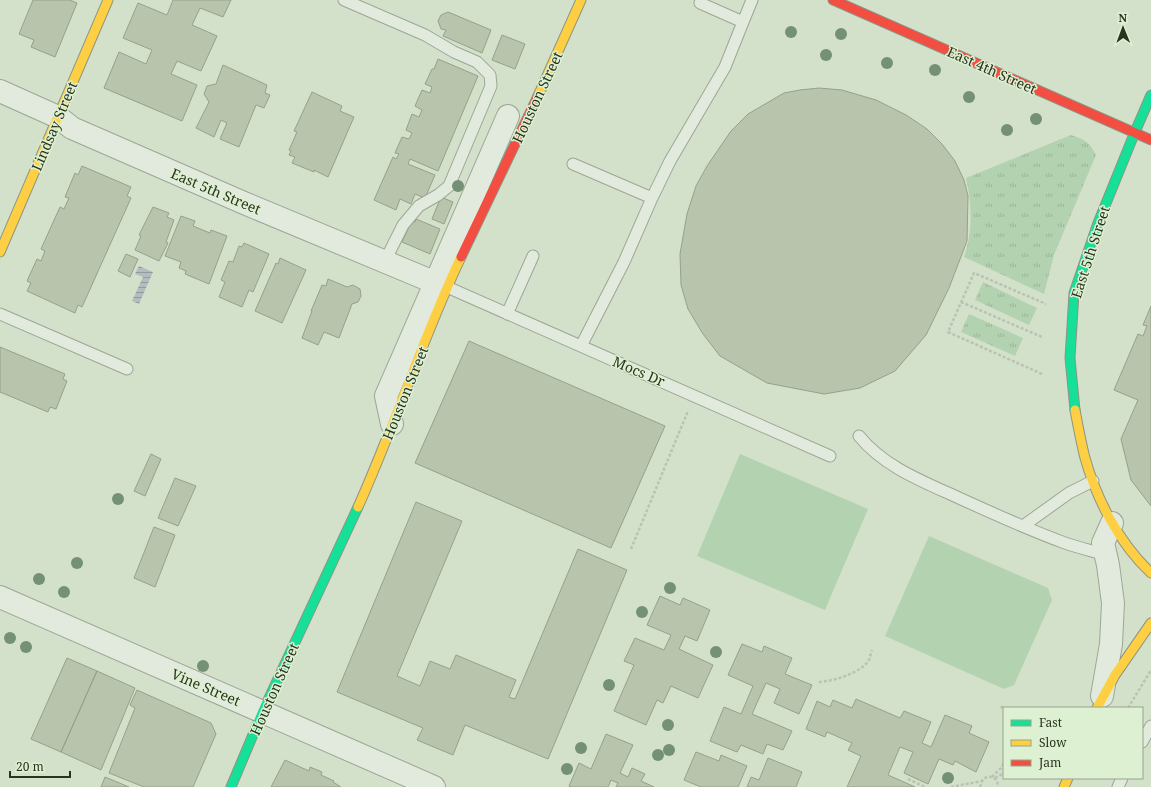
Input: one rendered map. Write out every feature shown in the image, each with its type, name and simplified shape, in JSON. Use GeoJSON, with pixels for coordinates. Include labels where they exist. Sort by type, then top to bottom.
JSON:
{"type":"FeatureCollection","features":[{"type":"Feature","properties":{"kind":"street","name":"Lindsay Street"},"geometry":{"type":"LineString","coordinates":[[0,252],[108,0]]}},
{"type":"Feature","properties":{"kind":"street","name":"Houston Street"},"geometry":{"type":"LineString","coordinates":[[442,285],[530,113],[581,0]]}},
{"type":"Feature","properties":{"kind":"street","name":"East 4th Street"},"geometry":{"type":"LineString","coordinates":[[833,0],[1151,140]]}},
{"type":"Feature","properties":{"kind":"street","name":"East 5th Street"},"geometry":{"type":"LineString","coordinates":[[0,91],[58,117],[72,128],[244,203],[442,285]]}},
{"type":"Feature","properties":{"kind":"street","name":"East 5th Street"},"geometry":{"type":"LineString","coordinates":[[1151,95],[1098,223],[1074,293],[1070,358],[1074,405],[1085,458],[1093,481],[1101,502],[1112,523],[1137,560],[1151,573]]}},
{"type":"Feature","properties":{"kind":"street"},"geometry":{"type":"LineString","coordinates":[[392,424],[386,396],[442,285],[508,116]]}},
{"type":"Feature","properties":{"kind":"street","name":"Houston Street"},"geometry":{"type":"LineString","coordinates":[[231,787],[263,711],[376,466],[392,424]]}},
{"type":"Feature","properties":{"kind":"street"},"geometry":{"type":"LineString","coordinates":[[1100,703],[1108,663],[1112,617],[1111,583],[1103,543],[1112,523]]}},
{"type":"Feature","properties":{"kind":"street","name":"Vine Street"},"geometry":{"type":"LineString","coordinates":[[0,597],[434,787]]}},
{"type":"Feature","properties":{"kind":"street"},"geometry":{"type":"LineString","coordinates":[[1100,703],[1132,650],[1151,623]]}},
{"type":"Feature","properties":{"kind":"lane"},"geometry":{"type":"LineString","coordinates":[[581,346],[624,262],[670,161],[725,67],[752,0]]}},
{"type":"Feature","properties":{"kind":"lane"},"geometry":{"type":"LineString","coordinates":[[349,1],[425,35],[454,52],[477,62],[490,75],[491,86],[449,186],[438,195],[419,206],[402,224],[385,262]]}},
{"type":"Feature","properties":{"kind":"lane"},"geometry":{"type":"LineString","coordinates":[[700,4],[743,22]]}},
{"type":"Feature","properties":{"kind":"lane"},"geometry":{"type":"LineString","coordinates":[[573,164],[652,198]]}},
{"type":"Feature","properties":{"kind":"lane"},"geometry":{"type":"LineString","coordinates":[[507,314],[533,256]]}},
{"type":"Feature","properties":{"kind":"lane","name":"Mocs Dr"},"geometry":{"type":"LineString","coordinates":[[442,285],[830,456]]}},
{"type":"Feature","properties":{"kind":"lane"},"geometry":{"type":"LineString","coordinates":[[0,314],[127,369]]}},
{"type":"Feature","properties":{"kind":"lane"},"geometry":{"type":"LineString","coordinates":[[859,436],[882,457],[918,480],[1067,544],[1106,555]]}},
{"type":"Feature","properties":{"kind":"lane"},"geometry":{"type":"LineString","coordinates":[[1023,526],[1069,493],[1093,481]]}},
{"type":"Feature","properties":{"kind":"lane"},"geometry":{"type":"LineString","coordinates":[[1143,740],[1151,726]]}},
{"type":"Feature","properties":{"kind":"path"},"geometry":{"type":"LineString","coordinates":[[1042,374],[948,332],[974,273],[1046,304]]}},
{"type":"Feature","properties":{"kind":"path"},"geometry":{"type":"LineString","coordinates":[[961,302],[1042,337]]}},
{"type":"Feature","properties":{"kind":"path"},"geometry":{"type":"LineString","coordinates":[[631,549],[694,395]]}},
{"type":"Feature","properties":{"kind":"path"},"geometry":{"type":"LineString","coordinates":[[819,682],[846,676],[865,665],[869,660],[872,650]]}},
{"type":"Feature","properties":{"kind":"path"},"geometry":{"type":"LineString","coordinates":[[1129,707],[1151,670]]}},
{"type":"Feature","properties":{"kind":"path"},"geometry":{"type":"LineString","coordinates":[[993,778],[1003,764]]}},
{"type":"Feature","properties":{"kind":"path"},"geometry":{"type":"LineString","coordinates":[[951,787],[980,785],[986,777],[993,778],[1003,773]]}},
{"type":"Feature","properties":{"kind":"path"},"geometry":{"type":"LineString","coordinates":[[993,778],[998,783],[998,787]]}},
{"type":"Feature","properties":{"kind":"path"},"geometry":{"type":"LineString","coordinates":[[908,779],[925,787]]}},
{"type":"Feature","properties":{"kind":"green space"},"geometry":{"type":"Polygon","coordinates":[[[1071,135],[1086,142],[1096,155],[1054,255],[1044,294],[964,257],[969,238],[971,218],[966,178],[1071,135]]]}},
{"type":"Feature","properties":{"kind":"green space"},"geometry":{"type":"Polygon","coordinates":[[[983,282],[1037,308],[1029,325],[975,300],[983,282]]]}},
{"type":"Feature","properties":{"kind":"green space"},"geometry":{"type":"Polygon","coordinates":[[[969,314],[1023,338],[1015,356],[961,332],[969,314]]]}},
{"type":"Feature","properties":{"kind":"green space"},"geometry":{"type":"Polygon","coordinates":[[[740,454],[868,509],[825,610],[697,556],[740,454]]]}},
{"type":"Feature","properties":{"kind":"green space"},"geometry":{"type":"Polygon","coordinates":[[[929,536],[1048,588],[1052,600],[1014,685],[1004,689],[885,636],[929,536]]]}},
{"type":"Feature","properties":{"kind":"shaded area"},"geometry":{"type":"Polygon","coordinates":[[[139,266],[153,272],[139,304],[132,301],[143,277],[135,274],[139,266]]]}},
{"type":"Feature","properties":{"kind":"building"},"geometry":{"type":"Polygon","coordinates":[[[33,0],[70,0],[77,3],[55,57],[31,47],[34,40],[19,34],[33,0]]]}},
{"type":"Feature","properties":{"kind":"building"},"geometry":{"type":"Polygon","coordinates":[[[173,0],[231,0],[223,17],[200,8],[192,25],[217,36],[201,71],[177,61],[171,74],[197,85],[182,121],[104,88],[119,52],[146,64],[152,50],[123,38],[138,3],[167,15],[173,0]]]}},
{"type":"Feature","properties":{"kind":"building"},"geometry":{"type":"Polygon","coordinates":[[[448,12],[491,30],[482,53],[443,36],[446,30],[441,29],[438,21],[441,15],[448,12]]]}},
{"type":"Feature","properties":{"kind":"building"},"geometry":{"type":"Polygon","coordinates":[[[502,35],[525,44],[515,69],[492,60],[502,35]]]}},
{"type":"Feature","properties":{"kind":"building"},"geometry":{"type":"Polygon","coordinates":[[[438,59],[478,76],[438,171],[410,159],[408,164],[435,175],[425,198],[415,194],[411,204],[400,199],[396,210],[374,200],[393,157],[396,159],[399,154],[395,153],[402,137],[409,139],[412,133],[406,130],[412,114],[419,117],[422,110],[415,106],[422,90],[430,93],[432,87],[425,84],[438,59]]]}},
{"type":"Feature","properties":{"kind":"building"},"geometry":{"type":"Polygon","coordinates":[[[223,65],[267,85],[265,93],[270,95],[264,108],[256,105],[239,147],[220,139],[227,123],[221,120],[214,137],[196,128],[209,102],[204,94],[207,86],[216,84],[223,65]]]}},
{"type":"Feature","properties":{"kind":"building"},"geometry":{"type":"Polygon","coordinates":[[[819,88],[842,90],[876,100],[906,115],[927,129],[942,144],[955,161],[964,180],[968,196],[967,241],[949,288],[926,335],[895,371],[860,388],[824,394],[767,383],[720,356],[703,334],[688,309],[681,285],[680,254],[687,214],[696,186],[707,166],[731,131],[748,114],[784,93],[819,88]]]}},
{"type":"Feature","properties":{"kind":"building"},"geometry":{"type":"Polygon","coordinates":[[[312,92],[342,106],[340,111],[354,117],[328,177],[314,170],[314,172],[292,163],[295,157],[289,155],[291,151],[289,150],[297,132],[294,131],[312,92]]]}},
{"type":"Feature","properties":{"kind":"building"},"geometry":{"type":"Polygon","coordinates":[[[82,166],[131,187],[127,196],[131,198],[82,307],[78,305],[75,313],[27,291],[31,283],[27,281],[37,259],[41,261],[45,251],[41,249],[60,207],[64,209],[69,198],[65,197],[75,173],[78,175],[82,166]]]}},
{"type":"Feature","properties":{"kind":"building"},"geometry":{"type":"Polygon","coordinates":[[[441,197],[453,202],[444,224],[432,219],[441,197]]]}},
{"type":"Feature","properties":{"kind":"building"},"geometry":{"type":"Polygon","coordinates":[[[153,207],[169,213],[167,217],[174,220],[166,242],[168,243],[159,261],[135,250],[141,236],[139,235],[153,207]]]}},
{"type":"Feature","properties":{"kind":"building"},"geometry":{"type":"Polygon","coordinates":[[[181,216],[195,221],[193,226],[210,233],[211,230],[227,236],[209,284],[185,274],[186,271],[179,268],[181,262],[165,256],[181,216]]]}},
{"type":"Feature","properties":{"kind":"building"},"geometry":{"type":"Polygon","coordinates":[[[416,219],[440,229],[430,254],[402,242],[412,220],[415,222],[416,219]]]}},
{"type":"Feature","properties":{"kind":"building"},"geometry":{"type":"Polygon","coordinates":[[[244,243],[269,254],[253,292],[249,290],[242,307],[219,297],[225,282],[221,280],[229,261],[233,262],[239,246],[242,247],[244,243]]]}},
{"type":"Feature","properties":{"kind":"building"},"geometry":{"type":"Polygon","coordinates":[[[126,254],[138,259],[130,277],[118,271],[126,254]]]}},
{"type":"Feature","properties":{"kind":"building"},"geometry":{"type":"Polygon","coordinates":[[[280,258],[306,270],[282,323],[255,311],[276,263],[278,264],[280,258]]]}},
{"type":"Feature","properties":{"kind":"building"},"geometry":{"type":"Polygon","coordinates":[[[328,279],[347,287],[353,285],[360,289],[361,296],[358,302],[352,304],[339,338],[324,332],[318,345],[302,338],[322,285],[326,286],[328,279]]]}},
{"type":"Feature","properties":{"kind":"building"},"geometry":{"type":"Polygon","coordinates":[[[1151,306],[1151,506],[1131,480],[1121,439],[1138,400],[1114,390],[1138,334],[1143,336],[1147,326],[1143,325],[1151,306]]]}},
{"type":"Feature","properties":{"kind":"building"},"geometry":{"type":"Polygon","coordinates":[[[469,341],[665,426],[611,548],[415,463],[469,341]]]}},
{"type":"Feature","properties":{"kind":"building"},"geometry":{"type":"Polygon","coordinates":[[[0,347],[65,374],[63,379],[67,381],[56,409],[50,407],[48,412],[0,392],[0,347]]]}},
{"type":"Feature","properties":{"kind":"building"},"geometry":{"type":"Polygon","coordinates":[[[151,454],[161,459],[145,496],[134,491],[151,454]]]}},
{"type":"Feature","properties":{"kind":"building"},"geometry":{"type":"Polygon","coordinates":[[[175,478],[196,486],[178,526],[158,518],[175,478]]]}},
{"type":"Feature","properties":{"kind":"building"},"geometry":{"type":"Polygon","coordinates":[[[416,502],[462,521],[397,676],[420,686],[430,661],[450,669],[456,655],[516,680],[509,697],[515,699],[578,549],[627,570],[548,759],[465,725],[453,755],[417,740],[423,728],[337,692],[416,502]]]}},
{"type":"Feature","properties":{"kind":"building"},"geometry":{"type":"Polygon","coordinates":[[[154,527],[175,535],[155,587],[134,578],[154,527]]]}},
{"type":"Feature","properties":{"kind":"building"},"geometry":{"type":"Polygon","coordinates":[[[660,596],[680,605],[683,598],[710,610],[697,641],[685,636],[679,649],[713,665],[698,698],[671,686],[663,703],[657,700],[646,725],[614,711],[634,665],[624,661],[635,638],[664,650],[671,635],[647,625],[660,596]]]}},
{"type":"Feature","properties":{"kind":"building"},"geometry":{"type":"Polygon","coordinates":[[[742,644],[762,652],[764,646],[792,658],[785,674],[812,685],[799,714],[774,703],[780,689],[766,683],[752,714],[792,731],[783,750],[767,744],[763,754],[741,745],[737,752],[710,741],[724,707],[741,714],[753,686],[728,675],[742,644]]]}},
{"type":"Feature","properties":{"kind":"building"},"geometry":{"type":"Polygon","coordinates":[[[67,658],[97,671],[61,752],[31,739],[67,658]]]}},
{"type":"Feature","properties":{"kind":"building"},"geometry":{"type":"Polygon","coordinates":[[[97,671],[135,688],[101,770],[61,752],[97,671]]]}},
{"type":"Feature","properties":{"kind":"building"},"geometry":{"type":"Polygon","coordinates":[[[137,690],[211,723],[216,734],[193,787],[144,787],[109,773],[135,708],[130,705],[137,690]]]}},
{"type":"Feature","properties":{"kind":"building"},"geometry":{"type":"Polygon","coordinates":[[[856,699],[900,718],[904,711],[931,722],[922,743],[931,747],[945,715],[972,726],[969,733],[989,742],[976,772],[955,761],[953,765],[939,759],[928,784],[904,773],[913,752],[900,747],[888,775],[915,787],[847,787],[861,756],[848,750],[852,743],[827,732],[825,737],[806,729],[817,701],[830,707],[833,700],[852,708],[856,699]]]}},
{"type":"Feature","properties":{"kind":"building"},"geometry":{"type":"Polygon","coordinates":[[[606,734],[633,745],[620,773],[628,777],[632,768],[645,774],[641,781],[654,787],[616,787],[618,783],[611,780],[608,787],[569,786],[579,763],[591,769],[606,734]]]}},
{"type":"Feature","properties":{"kind":"building"},"geometry":{"type":"Polygon","coordinates":[[[696,752],[719,761],[721,755],[747,766],[738,787],[701,787],[684,780],[696,752]]]}},
{"type":"Feature","properties":{"kind":"building"},"geometry":{"type":"Polygon","coordinates":[[[768,758],[802,772],[796,787],[747,787],[751,777],[759,780],[768,758]]]}},
{"type":"Feature","properties":{"kind":"building"},"geometry":{"type":"Polygon","coordinates":[[[285,760],[309,771],[310,767],[322,772],[321,775],[334,781],[333,782],[341,787],[271,787],[285,760]]]}},
{"type":"Feature","properties":{"kind":"building"},"geometry":{"type":"Polygon","coordinates":[[[105,777],[129,787],[101,787],[105,777]]]}},
{"type":"Feature","properties":{"kind":"traffic: fast"},"geometry":{"type":"LineString","coordinates":[[1135,132],[1151,95]]}},
{"type":"Feature","properties":{"kind":"traffic: fast"},"geometry":{"type":"LineString","coordinates":[[1075,410],[1070,358],[1074,293],[1098,223],[1135,132]]}},
{"type":"Feature","properties":{"kind":"traffic: fast"},"geometry":{"type":"LineString","coordinates":[[231,787],[263,711],[358,507]]}},
{"type":"Feature","properties":{"kind":"traffic: slow"},"geometry":{"type":"LineString","coordinates":[[0,252],[108,0]]}},
{"type":"Feature","properties":{"kind":"traffic: slow"},"geometry":{"type":"LineString","coordinates":[[538,96],[581,0]]}},
{"type":"Feature","properties":{"kind":"traffic: slow"},"geometry":{"type":"LineString","coordinates":[[358,507],[434,319],[461,257]]}},
{"type":"Feature","properties":{"kind":"traffic: slow"},"geometry":{"type":"LineString","coordinates":[[1075,410],[1085,458],[1103,505],[1119,535],[1139,561],[1151,573]]}},
{"type":"Feature","properties":{"kind":"traffic: slow"},"geometry":{"type":"LineString","coordinates":[[1098,707],[1115,675],[1151,623]]}},
{"type":"Feature","properties":{"kind":"traffic: slow"},"geometry":{"type":"LineString","coordinates":[[1064,787],[1068,779]]}},
{"type":"Feature","properties":{"kind":"traffic: jam"},"geometry":{"type":"LineString","coordinates":[[833,0],[1151,140]]}},
{"type":"Feature","properties":{"kind":"traffic: jam"},"geometry":{"type":"LineString","coordinates":[[461,257],[538,96]]}}]}
